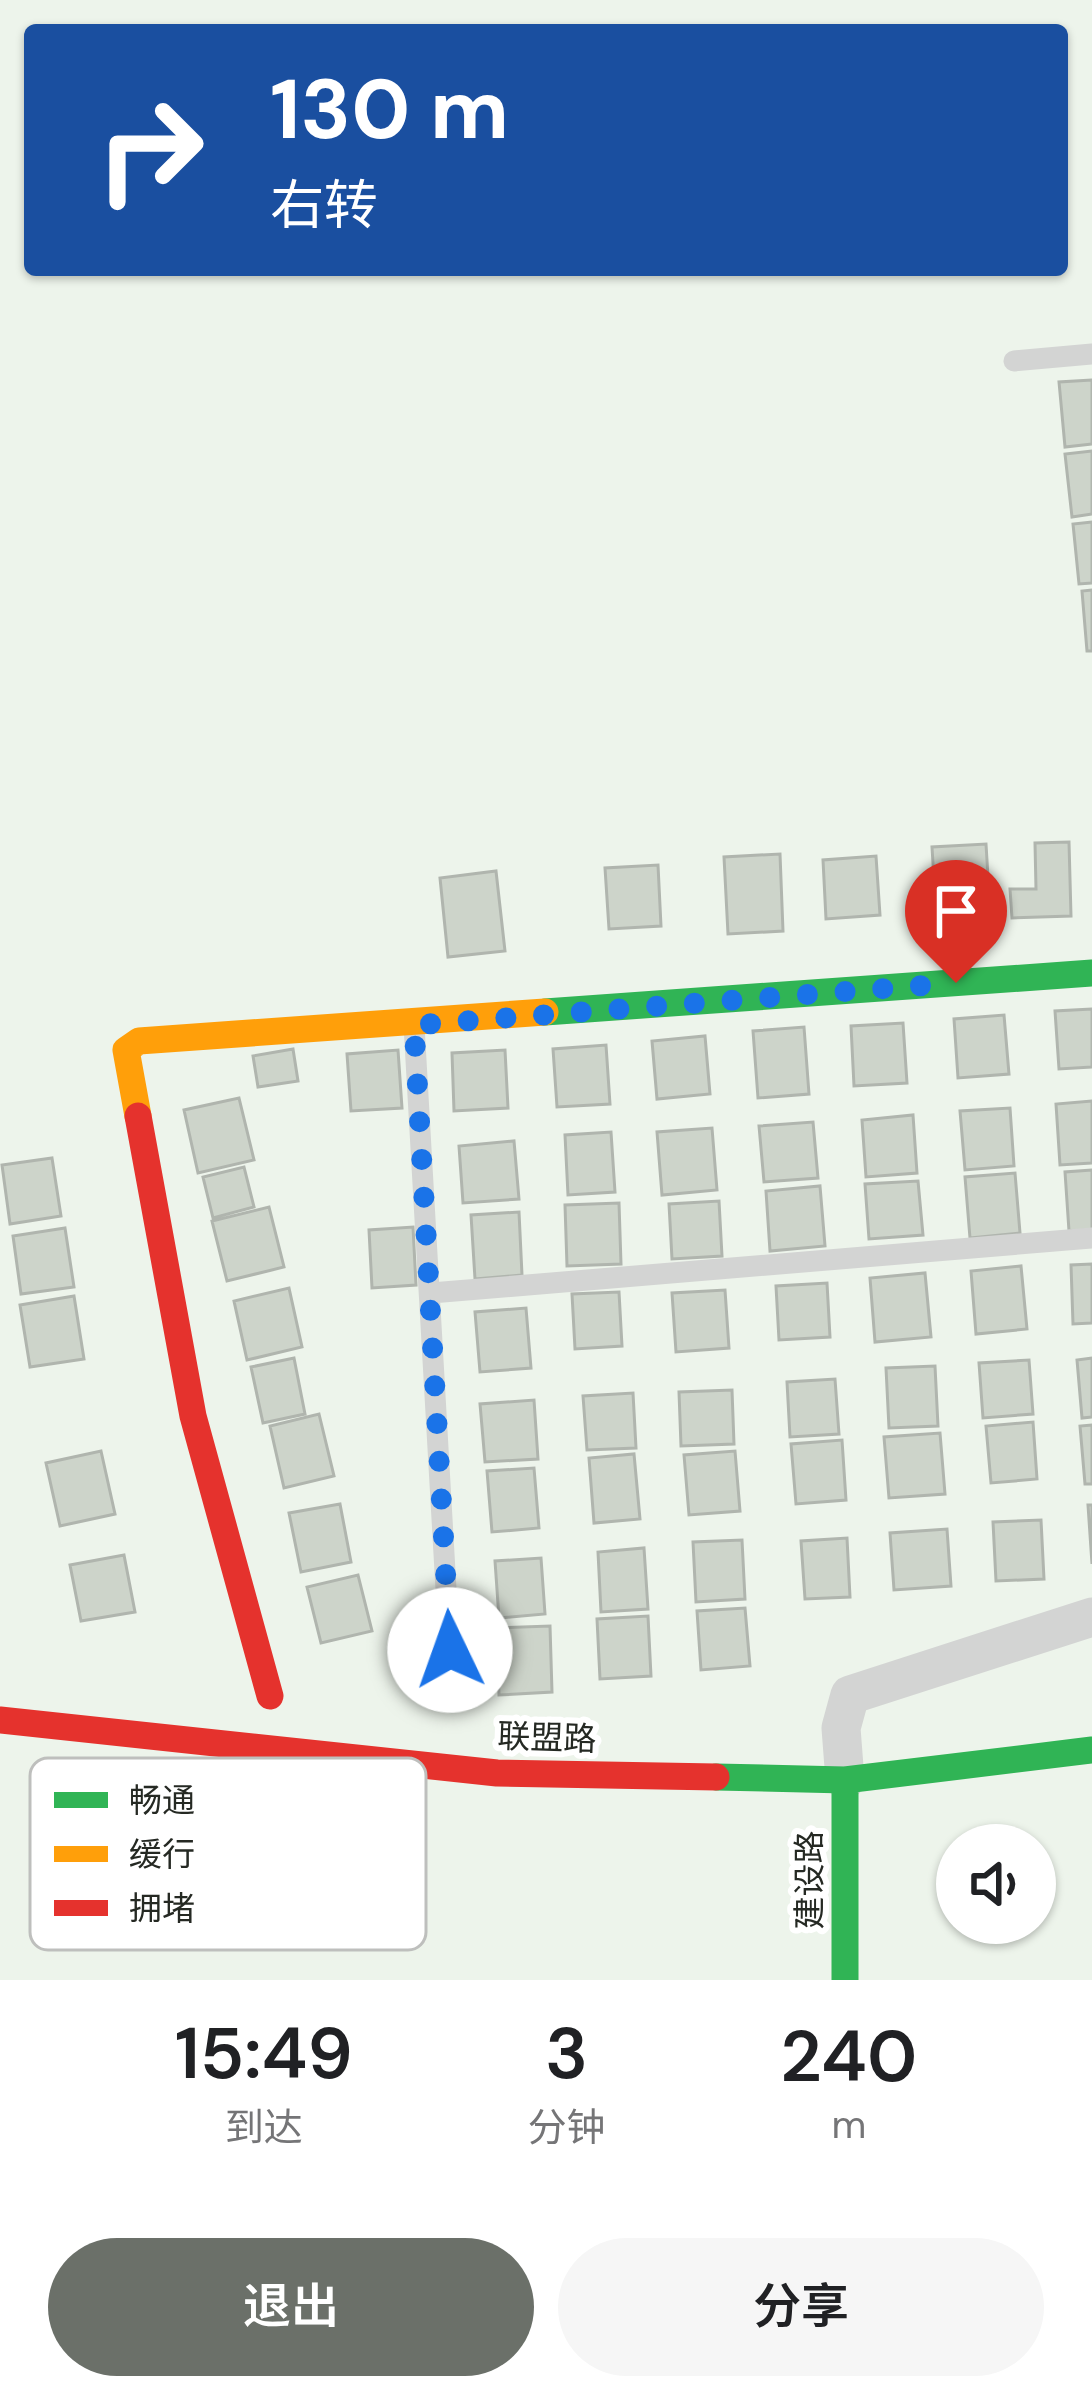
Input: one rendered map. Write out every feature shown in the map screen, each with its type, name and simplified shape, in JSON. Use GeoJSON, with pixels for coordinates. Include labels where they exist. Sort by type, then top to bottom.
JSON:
{"type":"FeatureCollection","features":[{"type":"Feature","properties":{"kind":"street"},"geometry":{"type":"LineString","coordinates":[[270,1696],[193,1416],[126,1050],[139,1041],[414,1025],[1092,973]]}},
{"type":"Feature","properties":{"kind":"street"},"geometry":{"type":"LineString","coordinates":[[845,1780],[841,1728],[850,1695],[1092,1617]]}},
{"type":"Feature","properties":{"kind":"street","name":"联盟路"},"geometry":{"type":"LineString","coordinates":[[0,1720],[356,1758]]}},
{"type":"Feature","properties":{"kind":"street","name":"联盟路"},"geometry":{"type":"LineString","coordinates":[[426,1765],[497,1773],[845,1780],[1092,1750]]}},
{"type":"Feature","properties":{"kind":"street","name":"建设路"},"geometry":{"type":"LineString","coordinates":[[845,1780],[845,1980]]}},
{"type":"Feature","properties":{"kind":"lane"},"geometry":{"type":"LineString","coordinates":[[1014,361],[1092,354]]}},
{"type":"Feature","properties":{"kind":"lane"},"geometry":{"type":"LineString","coordinates":[[414,1025],[452,1695]]}},
{"type":"Feature","properties":{"kind":"lane"},"geometry":{"type":"LineString","coordinates":[[431,1293],[1092,1238]]}},
{"type":"Feature","properties":{"kind":"building"},"geometry":{"type":"Polygon","coordinates":[[[1092,380],[1092,444],[1065,447],[1059,382],[1092,380]]]}},
{"type":"Feature","properties":{"kind":"building"},"geometry":{"type":"Polygon","coordinates":[[[1092,451],[1092,514],[1072,517],[1065,454],[1092,451]]]}},
{"type":"Feature","properties":{"kind":"building"},"geometry":{"type":"Polygon","coordinates":[[[1092,522],[1092,583],[1079,584],[1073,524],[1092,522]]]}},
{"type":"Feature","properties":{"kind":"building"},"geometry":{"type":"Polygon","coordinates":[[[1092,590],[1092,651],[1087,651],[1082,591],[1092,590]]]}},
{"type":"Feature","properties":{"kind":"building"},"geometry":{"type":"Polygon","coordinates":[[[1069,842],[1071,916],[1012,918],[1010,889],[1036,889],[1035,843],[1069,842]]]}},
{"type":"Feature","properties":{"kind":"building"},"geometry":{"type":"Polygon","coordinates":[[[986,844],[991,926],[937,929],[932,847],[986,844]]]}},
{"type":"Feature","properties":{"kind":"building"},"geometry":{"type":"Polygon","coordinates":[[[780,854],[783,931],[728,934],[724,857],[780,854]]]}},
{"type":"Feature","properties":{"kind":"building"},"geometry":{"type":"Polygon","coordinates":[[[876,856],[880,915],[826,919],[823,860],[876,856]]]}},
{"type":"Feature","properties":{"kind":"building"},"geometry":{"type":"Polygon","coordinates":[[[658,865],[661,926],[609,929],[605,868],[658,865]]]}},
{"type":"Feature","properties":{"kind":"building"},"geometry":{"type":"Polygon","coordinates":[[[496,871],[505,951],[448,957],[440,878],[496,871]]]}},
{"type":"Feature","properties":{"kind":"building"},"geometry":{"type":"Polygon","coordinates":[[[1092,1009],[1092,1067],[1059,1069],[1055,1011],[1092,1009]]]}},
{"type":"Feature","properties":{"kind":"building"},"geometry":{"type":"Polygon","coordinates":[[[1004,1015],[1009,1074],[958,1078],[954,1019],[1004,1015]]]}},
{"type":"Feature","properties":{"kind":"building"},"geometry":{"type":"Polygon","coordinates":[[[903,1023],[907,1083],[854,1086],[851,1026],[903,1023]]]}},
{"type":"Feature","properties":{"kind":"building"},"geometry":{"type":"Polygon","coordinates":[[[804,1027],[809,1094],[758,1098],[753,1031],[804,1027]]]}},
{"type":"Feature","properties":{"kind":"building"},"geometry":{"type":"Polygon","coordinates":[[[705,1036],[710,1094],[657,1099],[652,1041],[705,1036]]]}},
{"type":"Feature","properties":{"kind":"building"},"geometry":{"type":"Polygon","coordinates":[[[606,1045],[610,1104],[557,1107],[553,1049],[606,1045]]]}},
{"type":"Feature","properties":{"kind":"building"},"geometry":{"type":"Polygon","coordinates":[[[293,1049],[298,1081],[258,1087],[253,1056],[293,1049]]]}},
{"type":"Feature","properties":{"kind":"building"},"geometry":{"type":"Polygon","coordinates":[[[398,1050],[402,1108],[351,1111],[347,1054],[398,1050]]]}},
{"type":"Feature","properties":{"kind":"building"},"geometry":{"type":"Polygon","coordinates":[[[505,1050],[508,1108],[454,1111],[452,1053],[505,1050]]]}},
{"type":"Feature","properties":{"kind":"building"},"geometry":{"type":"Polygon","coordinates":[[[239,1098],[254,1160],[198,1173],[184,1110],[239,1098]]]}},
{"type":"Feature","properties":{"kind":"building"},"geometry":{"type":"Polygon","coordinates":[[[1092,1101],[1092,1163],[1060,1165],[1056,1104],[1092,1101]]]}},
{"type":"Feature","properties":{"kind":"building"},"geometry":{"type":"Polygon","coordinates":[[[1010,1108],[1014,1166],[965,1170],[960,1111],[1010,1108]]]}},
{"type":"Feature","properties":{"kind":"building"},"geometry":{"type":"Polygon","coordinates":[[[913,1115],[917,1173],[866,1177],[862,1120],[913,1115]]]}},
{"type":"Feature","properties":{"kind":"building"},"geometry":{"type":"Polygon","coordinates":[[[813,1122],[818,1178],[764,1182],[759,1126],[813,1122]]]}},
{"type":"Feature","properties":{"kind":"building"},"geometry":{"type":"Polygon","coordinates":[[[712,1128],[717,1190],[662,1195],[657,1132],[712,1128]]]}},
{"type":"Feature","properties":{"kind":"building"},"geometry":{"type":"Polygon","coordinates":[[[611,1132],[615,1192],[568,1195],[565,1135],[611,1132]]]}},
{"type":"Feature","properties":{"kind":"building"},"geometry":{"type":"Polygon","coordinates":[[[514,1141],[519,1199],[463,1203],[459,1146],[514,1141]]]}},
{"type":"Feature","properties":{"kind":"building"},"geometry":{"type":"Polygon","coordinates":[[[52,1158],[61,1216],[10,1224],[2,1165],[52,1158]]]}},
{"type":"Feature","properties":{"kind":"building"},"geometry":{"type":"Polygon","coordinates":[[[244,1167],[254,1207],[213,1218],[203,1177],[244,1167]]]}},
{"type":"Feature","properties":{"kind":"building"},"geometry":{"type":"Polygon","coordinates":[[[1092,1170],[1092,1230],[1069,1231],[1065,1172],[1092,1170]]]}},
{"type":"Feature","properties":{"kind":"building"},"geometry":{"type":"Polygon","coordinates":[[[1015,1173],[1020,1233],[970,1238],[965,1177],[1015,1173]]]}},
{"type":"Feature","properties":{"kind":"building"},"geometry":{"type":"Polygon","coordinates":[[[918,1181],[923,1235],[869,1239],[865,1184],[918,1181]]]}},
{"type":"Feature","properties":{"kind":"building"},"geometry":{"type":"Polygon","coordinates":[[[820,1186],[825,1246],[770,1251],[766,1191],[820,1186]]]}},
{"type":"Feature","properties":{"kind":"building"},"geometry":{"type":"Polygon","coordinates":[[[719,1201],[722,1256],[672,1259],[669,1204],[719,1201]]]}},
{"type":"Feature","properties":{"kind":"building"},"geometry":{"type":"Polygon","coordinates":[[[619,1203],[621,1264],[567,1266],[565,1205],[619,1203]]]}},
{"type":"Feature","properties":{"kind":"building"},"geometry":{"type":"Polygon","coordinates":[[[269,1207],[284,1267],[227,1281],[212,1221],[269,1207]]]}},
{"type":"Feature","properties":{"kind":"building"},"geometry":{"type":"Polygon","coordinates":[[[519,1212],[522,1275],[475,1279],[471,1215],[519,1212]]]}},
{"type":"Feature","properties":{"kind":"building"},"geometry":{"type":"Polygon","coordinates":[[[413,1227],[416,1285],[372,1288],[369,1230],[413,1227]]]}},
{"type":"Feature","properties":{"kind":"building"},"geometry":{"type":"Polygon","coordinates":[[[65,1228],[74,1287],[21,1294],[13,1236],[65,1228]]]}},
{"type":"Feature","properties":{"kind":"building"},"geometry":{"type":"Polygon","coordinates":[[[1092,1264],[1092,1323],[1073,1324],[1071,1265],[1092,1264]]]}},
{"type":"Feature","properties":{"kind":"building"},"geometry":{"type":"Polygon","coordinates":[[[1021,1266],[1027,1329],[976,1334],[971,1271],[1021,1266]]]}},
{"type":"Feature","properties":{"kind":"building"},"geometry":{"type":"Polygon","coordinates":[[[925,1273],[931,1337],[875,1342],[870,1278],[925,1273]]]}},
{"type":"Feature","properties":{"kind":"building"},"geometry":{"type":"Polygon","coordinates":[[[827,1283],[830,1337],[779,1340],[776,1286],[827,1283]]]}},
{"type":"Feature","properties":{"kind":"building"},"geometry":{"type":"Polygon","coordinates":[[[289,1288],[302,1347],[247,1360],[234,1301],[289,1288]]]}},
{"type":"Feature","properties":{"kind":"building"},"geometry":{"type":"Polygon","coordinates":[[[725,1290],[729,1348],[676,1352],[672,1293],[725,1290]]]}},
{"type":"Feature","properties":{"kind":"building"},"geometry":{"type":"Polygon","coordinates":[[[619,1292],[622,1346],[575,1349],[572,1294],[619,1292]]]}},
{"type":"Feature","properties":{"kind":"building"},"geometry":{"type":"Polygon","coordinates":[[[74,1296],[84,1359],[30,1367],[20,1305],[74,1296]]]}},
{"type":"Feature","properties":{"kind":"building"},"geometry":{"type":"Polygon","coordinates":[[[526,1308],[531,1368],[480,1372],[475,1312],[526,1308]]]}},
{"type":"Feature","properties":{"kind":"building"},"geometry":{"type":"Polygon","coordinates":[[[294,1358],[305,1414],[263,1423],[251,1367],[294,1358]]]}},
{"type":"Feature","properties":{"kind":"building"},"geometry":{"type":"Polygon","coordinates":[[[1092,1358],[1092,1417],[1082,1418],[1077,1360],[1092,1358]]]}},
{"type":"Feature","properties":{"kind":"building"},"geometry":{"type":"Polygon","coordinates":[[[1029,1360],[1033,1414],[983,1418],[979,1363],[1029,1360]]]}},
{"type":"Feature","properties":{"kind":"building"},"geometry":{"type":"Polygon","coordinates":[[[935,1366],[938,1426],[889,1428],[886,1368],[935,1366]]]}},
{"type":"Feature","properties":{"kind":"building"},"geometry":{"type":"Polygon","coordinates":[[[835,1379],[839,1434],[790,1437],[787,1382],[835,1379]]]}},
{"type":"Feature","properties":{"kind":"building"},"geometry":{"type":"Polygon","coordinates":[[[732,1390],[734,1444],[681,1446],[679,1392],[732,1390]]]}},
{"type":"Feature","properties":{"kind":"building"},"geometry":{"type":"Polygon","coordinates":[[[633,1393],[636,1448],[587,1450],[583,1396],[633,1393]]]}},
{"type":"Feature","properties":{"kind":"building"},"geometry":{"type":"Polygon","coordinates":[[[534,1400],[538,1459],[485,1462],[480,1404],[534,1400]]]}},
{"type":"Feature","properties":{"kind":"building"},"geometry":{"type":"Polygon","coordinates":[[[319,1414],[334,1476],[284,1488],[270,1426],[319,1414]]]}},
{"type":"Feature","properties":{"kind":"building"},"geometry":{"type":"Polygon","coordinates":[[[1033,1422],[1037,1479],[991,1483],[986,1426],[1033,1422]]]}},
{"type":"Feature","properties":{"kind":"building"},"geometry":{"type":"Polygon","coordinates":[[[1092,1425],[1092,1484],[1085,1484],[1080,1426],[1092,1425]]]}},
{"type":"Feature","properties":{"kind":"building"},"geometry":{"type":"Polygon","coordinates":[[[940,1433],[945,1494],[889,1498],[884,1437],[940,1433]]]}},
{"type":"Feature","properties":{"kind":"building"},"geometry":{"type":"Polygon","coordinates":[[[842,1440],[846,1500],[796,1504],[791,1444],[842,1440]]]}},
{"type":"Feature","properties":{"kind":"building"},"geometry":{"type":"Polygon","coordinates":[[[101,1451],[115,1514],[60,1526],[46,1463],[101,1451]]]}},
{"type":"Feature","properties":{"kind":"building"},"geometry":{"type":"Polygon","coordinates":[[[735,1451],[740,1511],[689,1515],[684,1455],[735,1451]]]}},
{"type":"Feature","properties":{"kind":"building"},"geometry":{"type":"Polygon","coordinates":[[[634,1454],[640,1519],[594,1523],[589,1458],[634,1454]]]}},
{"type":"Feature","properties":{"kind":"building"},"geometry":{"type":"Polygon","coordinates":[[[534,1468],[539,1528],[492,1532],[487,1471],[534,1468]]]}},
{"type":"Feature","properties":{"kind":"building"},"geometry":{"type":"Polygon","coordinates":[[[340,1504],[351,1562],[301,1572],[289,1513],[340,1504]]]}},
{"type":"Feature","properties":{"kind":"building"},"geometry":{"type":"Polygon","coordinates":[[[1088,1505],[1092,1505],[1092,1564],[1088,1505]]]}},
{"type":"Feature","properties":{"kind":"building"},"geometry":{"type":"Polygon","coordinates":[[[1041,1520],[1044,1579],[996,1581],[993,1522],[1041,1520]]]}},
{"type":"Feature","properties":{"kind":"building"},"geometry":{"type":"Polygon","coordinates":[[[947,1529],[951,1586],[894,1590],[890,1533],[947,1529]]]}},
{"type":"Feature","properties":{"kind":"building"},"geometry":{"type":"Polygon","coordinates":[[[847,1538],[850,1597],[805,1599],[801,1541],[847,1538]]]}},
{"type":"Feature","properties":{"kind":"building"},"geometry":{"type":"Polygon","coordinates":[[[742,1540],[745,1599],[696,1602],[693,1542],[742,1540]]]}},
{"type":"Feature","properties":{"kind":"building"},"geometry":{"type":"Polygon","coordinates":[[[644,1548],[648,1609],[601,1612],[598,1552],[644,1548]]]}},
{"type":"Feature","properties":{"kind":"building"},"geometry":{"type":"Polygon","coordinates":[[[124,1555],[135,1612],[81,1621],[70,1565],[124,1555]]]}},
{"type":"Feature","properties":{"kind":"building"},"geometry":{"type":"Polygon","coordinates":[[[541,1558],[545,1614],[499,1618],[495,1561],[541,1558]]]}},
{"type":"Feature","properties":{"kind":"building"},"geometry":{"type":"Polygon","coordinates":[[[358,1575],[372,1631],[321,1643],[307,1587],[358,1575]]]}},
{"type":"Feature","properties":{"kind":"building"},"geometry":{"type":"Polygon","coordinates":[[[745,1608],[750,1666],[701,1670],[697,1611],[745,1608]]]}},
{"type":"Feature","properties":{"kind":"building"},"geometry":{"type":"Polygon","coordinates":[[[648,1616],[651,1676],[600,1679],[597,1619],[648,1616]]]}},
{"type":"Feature","properties":{"kind":"building"},"geometry":{"type":"Polygon","coordinates":[[[550,1626],[552,1692],[499,1695],[497,1628],[550,1626]]]}},
{"type":"Feature","properties":{"kind":"traffic: fast"},"geometry":{"type":"LineString","coordinates":[[545,1012],[1092,973]]}},
{"type":"Feature","properties":{"kind":"traffic: fast"},"geometry":{"type":"LineString","coordinates":[[716,1777],[845,1780],[1092,1750]]}},
{"type":"Feature","properties":{"kind":"traffic: fast"},"geometry":{"type":"LineString","coordinates":[[845,1780],[845,1980]]}},
{"type":"Feature","properties":{"kind":"traffic: slow"},"geometry":{"type":"LineString","coordinates":[[138,1116],[126,1050],[139,1041],[545,1012]]}},
{"type":"Feature","properties":{"kind":"traffic: jam"},"geometry":{"type":"LineString","coordinates":[[138,1116],[193,1416],[270,1696]]}},
{"type":"Feature","properties":{"kind":"traffic: jam"},"geometry":{"type":"LineString","coordinates":[[0,1720],[356,1758]]}},
{"type":"Feature","properties":{"kind":"traffic: jam"},"geometry":{"type":"LineString","coordinates":[[426,1765],[497,1773],[716,1777]]}},
{"type":"Feature","properties":{"kind":"route"},"geometry":{"type":"LineString","coordinates":[[450,1650],[414,1025],[956,983]]}}]}
